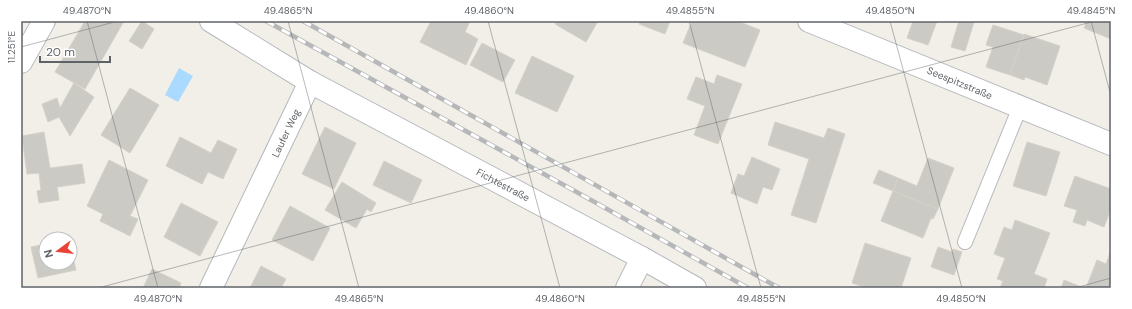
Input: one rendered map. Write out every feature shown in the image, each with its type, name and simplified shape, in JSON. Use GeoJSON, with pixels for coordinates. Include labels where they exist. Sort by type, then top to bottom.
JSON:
{"type":"FeatureCollection","features":[{"type":"Feature","properties":{"kind":"street"},"geometry":{"type":"LineString","coordinates":[[21,62],[44,21]]}},
{"type":"Feature","properties":{"kind":"street"},"geometry":{"type":"LineString","coordinates":[[211,21],[310,82]]}},
{"type":"Feature","properties":{"kind":"street","name":"Seespitzstraße"},"geometry":{"type":"LineString","coordinates":[[809,21],[1111,144]]}},
{"type":"Feature","properties":{"kind":"street","name":"Fichtestraße"},"geometry":{"type":"LineString","coordinates":[[310,82],[642,258],[695,288]]}},
{"type":"Feature","properties":{"kind":"street","name":"Laufer Weg"},"geometry":{"type":"LineString","coordinates":[[211,288],[310,82]]}},
{"type":"Feature","properties":{"kind":"street"},"geometry":{"type":"LineString","coordinates":[[626,288],[642,258]]}},
{"type":"Feature","properties":{"kind":"lane"},"geometry":{"type":"LineString","coordinates":[[965,242],[1020,107]]}},
{"type":"Feature","properties":{"kind":"water"},"geometry":{"type":"Polygon","coordinates":[[[179,68],[193,76],[178,102],[165,95],[179,68]]]}},
{"type":"Feature","properties":{"kind":"building"},"geometry":{"type":"Polygon","coordinates":[[[85,21],[124,21],[85,89],[55,72],[85,21]]]}},
{"type":"Feature","properties":{"kind":"building"},"geometry":{"type":"Polygon","coordinates":[[[142,21],[154,29],[142,49],[129,41],[142,21]]]}},
{"type":"Feature","properties":{"kind":"building"},"geometry":{"type":"Polygon","coordinates":[[[431,21],[470,21],[465,32],[478,39],[466,65],[420,42],[431,21]]]}},
{"type":"Feature","properties":{"kind":"building"},"geometry":{"type":"Polygon","coordinates":[[[557,21],[598,21],[586,42],[555,24],[557,21]]]}},
{"type":"Feature","properties":{"kind":"building"},"geometry":{"type":"Polygon","coordinates":[[[641,21],[670,21],[665,34],[639,24],[641,21]]]}},
{"type":"Feature","properties":{"kind":"building"},"geometry":{"type":"Polygon","coordinates":[[[692,21],[737,21],[760,30],[745,67],[683,43],[692,21]]]}},
{"type":"Feature","properties":{"kind":"building"},"geometry":{"type":"Polygon","coordinates":[[[913,21],[937,21],[928,45],[907,38],[913,21]]]}},
{"type":"Feature","properties":{"kind":"building"},"geometry":{"type":"Polygon","coordinates":[[[959,21],[974,22],[965,51],[951,47],[959,21]]]}},
{"type":"Feature","properties":{"kind":"building"},"geometry":{"type":"Polygon","coordinates":[[[1087,21],[1111,21],[1111,39],[1084,28],[1087,21]]]}},
{"type":"Feature","properties":{"kind":"building"},"geometry":{"type":"Polygon","coordinates":[[[993,25],[1024,35],[1010,75],[986,67],[993,47],[986,45],[993,25]]]}},
{"type":"Feature","properties":{"kind":"building"},"geometry":{"type":"Polygon","coordinates":[[[1024,34],[1060,46],[1047,85],[1025,77],[1024,80],[1010,75],[1024,34]]]}},
{"type":"Feature","properties":{"kind":"building"},"geometry":{"type":"Polygon","coordinates":[[[482,43],[515,60],[503,82],[470,65],[482,43]]]}},
{"type":"Feature","properties":{"kind":"building"},"geometry":{"type":"Polygon","coordinates":[[[532,56],[574,76],[557,112],[515,93],[532,56]]]}},
{"type":"Feature","properties":{"kind":"building"},"geometry":{"type":"Polygon","coordinates":[[[717,75],[742,84],[718,144],[694,135],[705,106],[687,99],[696,77],[714,84],[717,75]]]}},
{"type":"Feature","properties":{"kind":"building"},"geometry":{"type":"Polygon","coordinates":[[[74,83],[94,97],[70,136],[59,117],[48,122],[42,104],[57,98],[60,108],[74,83]]]}},
{"type":"Feature","properties":{"kind":"building"},"geometry":{"type":"Polygon","coordinates":[[[130,88],[159,105],[130,153],[101,135],[130,88]]]}},
{"type":"Feature","properties":{"kind":"building"},"geometry":{"type":"Polygon","coordinates":[[[775,122],[824,138],[828,128],[845,134],[816,223],[791,215],[809,159],[768,145],[775,122]]]}},
{"type":"Feature","properties":{"kind":"building"},"geometry":{"type":"Polygon","coordinates":[[[325,127],[356,143],[334,189],[302,174],[325,127]]]}},
{"type":"Feature","properties":{"kind":"building"},"geometry":{"type":"Polygon","coordinates":[[[44,132],[50,168],[82,164],[85,183],[57,187],[59,200],[39,203],[37,191],[41,190],[39,173],[27,174],[22,136],[44,132]]]}},
{"type":"Feature","properties":{"kind":"building"},"geometry":{"type":"Polygon","coordinates":[[[180,137],[211,153],[218,140],[237,149],[223,179],[208,172],[202,184],[166,166],[180,137]]]}},
{"type":"Feature","properties":{"kind":"building"},"geometry":{"type":"Polygon","coordinates":[[[1027,142],[1060,152],[1046,196],[1013,186],[1027,142]]]}},
{"type":"Feature","properties":{"kind":"building"},"geometry":{"type":"Polygon","coordinates":[[[752,157],[780,169],[772,190],[763,187],[757,204],[731,193],[738,174],[744,176],[752,157]]]}},
{"type":"Feature","properties":{"kind":"building"},"geometry":{"type":"Polygon","coordinates":[[[928,158],[954,168],[938,209],[893,191],[898,178],[917,186],[928,158]]]}},
{"type":"Feature","properties":{"kind":"building"},"geometry":{"type":"Polygon","coordinates":[[[109,160],[148,180],[130,216],[138,219],[130,236],[100,221],[103,214],[87,206],[109,160]]]}},
{"type":"Feature","properties":{"kind":"building"},"geometry":{"type":"Polygon","coordinates":[[[384,161],[422,180],[411,203],[373,185],[384,161]]]}},
{"type":"Feature","properties":{"kind":"building"},"geometry":{"type":"Polygon","coordinates":[[[879,170],[898,178],[893,191],[873,183],[879,170]]]}},
{"type":"Feature","properties":{"kind":"building"},"geometry":{"type":"Polygon","coordinates":[[[1075,176],[1111,189],[1111,209],[1104,227],[1087,220],[1085,226],[1073,222],[1077,210],[1064,206],[1075,176]]]}},
{"type":"Feature","properties":{"kind":"building"},"geometry":{"type":"Polygon","coordinates":[[[342,182],[376,203],[371,212],[367,209],[356,228],[325,210],[342,182]]]}},
{"type":"Feature","properties":{"kind":"building"},"geometry":{"type":"Polygon","coordinates":[[[893,191],[938,209],[933,219],[931,218],[923,238],[881,221],[893,191]]]}},
{"type":"Feature","properties":{"kind":"building"},"geometry":{"type":"Polygon","coordinates":[[[181,203],[218,222],[200,256],[164,237],[181,203]]]}},
{"type":"Feature","properties":{"kind":"building"},"geometry":{"type":"Polygon","coordinates":[[[290,206],[330,228],[313,261],[272,240],[290,206]]]}},
{"type":"Feature","properties":{"kind":"building"},"geometry":{"type":"Polygon","coordinates":[[[1015,220],[1050,233],[1034,274],[1047,279],[1044,288],[1000,288],[1003,281],[997,279],[1005,258],[994,254],[1004,227],[1012,230],[1015,220]]]}},
{"type":"Feature","properties":{"kind":"building"},"geometry":{"type":"Polygon","coordinates":[[[865,243],[911,258],[901,288],[867,288],[852,283],[865,243]]]}},
{"type":"Feature","properties":{"kind":"building"},"geometry":{"type":"Polygon","coordinates":[[[38,246],[38,271],[71,271],[38,278],[31,247],[38,246]]]}},
{"type":"Feature","properties":{"kind":"building"},"geometry":{"type":"Polygon","coordinates":[[[938,247],[952,252],[953,249],[962,252],[954,275],[931,267],[938,247]]]}},
{"type":"Feature","properties":{"kind":"building"},"geometry":{"type":"Polygon","coordinates":[[[1110,253],[1111,288],[1086,288],[1097,260],[1106,264],[1110,253]]]}},
{"type":"Feature","properties":{"kind":"building"},"geometry":{"type":"Polygon","coordinates":[[[261,266],[286,279],[281,288],[250,288],[261,266]]]}},
{"type":"Feature","properties":{"kind":"building"},"geometry":{"type":"Polygon","coordinates":[[[152,269],[181,283],[179,288],[143,288],[152,269]]]}},
{"type":"Feature","properties":{"kind":"building"},"geometry":{"type":"Polygon","coordinates":[[[1064,280],[1084,288],[1061,288],[1064,280]]]}},
{"type":"Feature","properties":{"kind":"railway"},"geometry":{"type":"LineString","coordinates":[[266,21],[748,288]]}},
{"type":"Feature","properties":{"kind":"railway"},"geometry":{"type":"LineString","coordinates":[[303,21],[779,288]]}}]}
